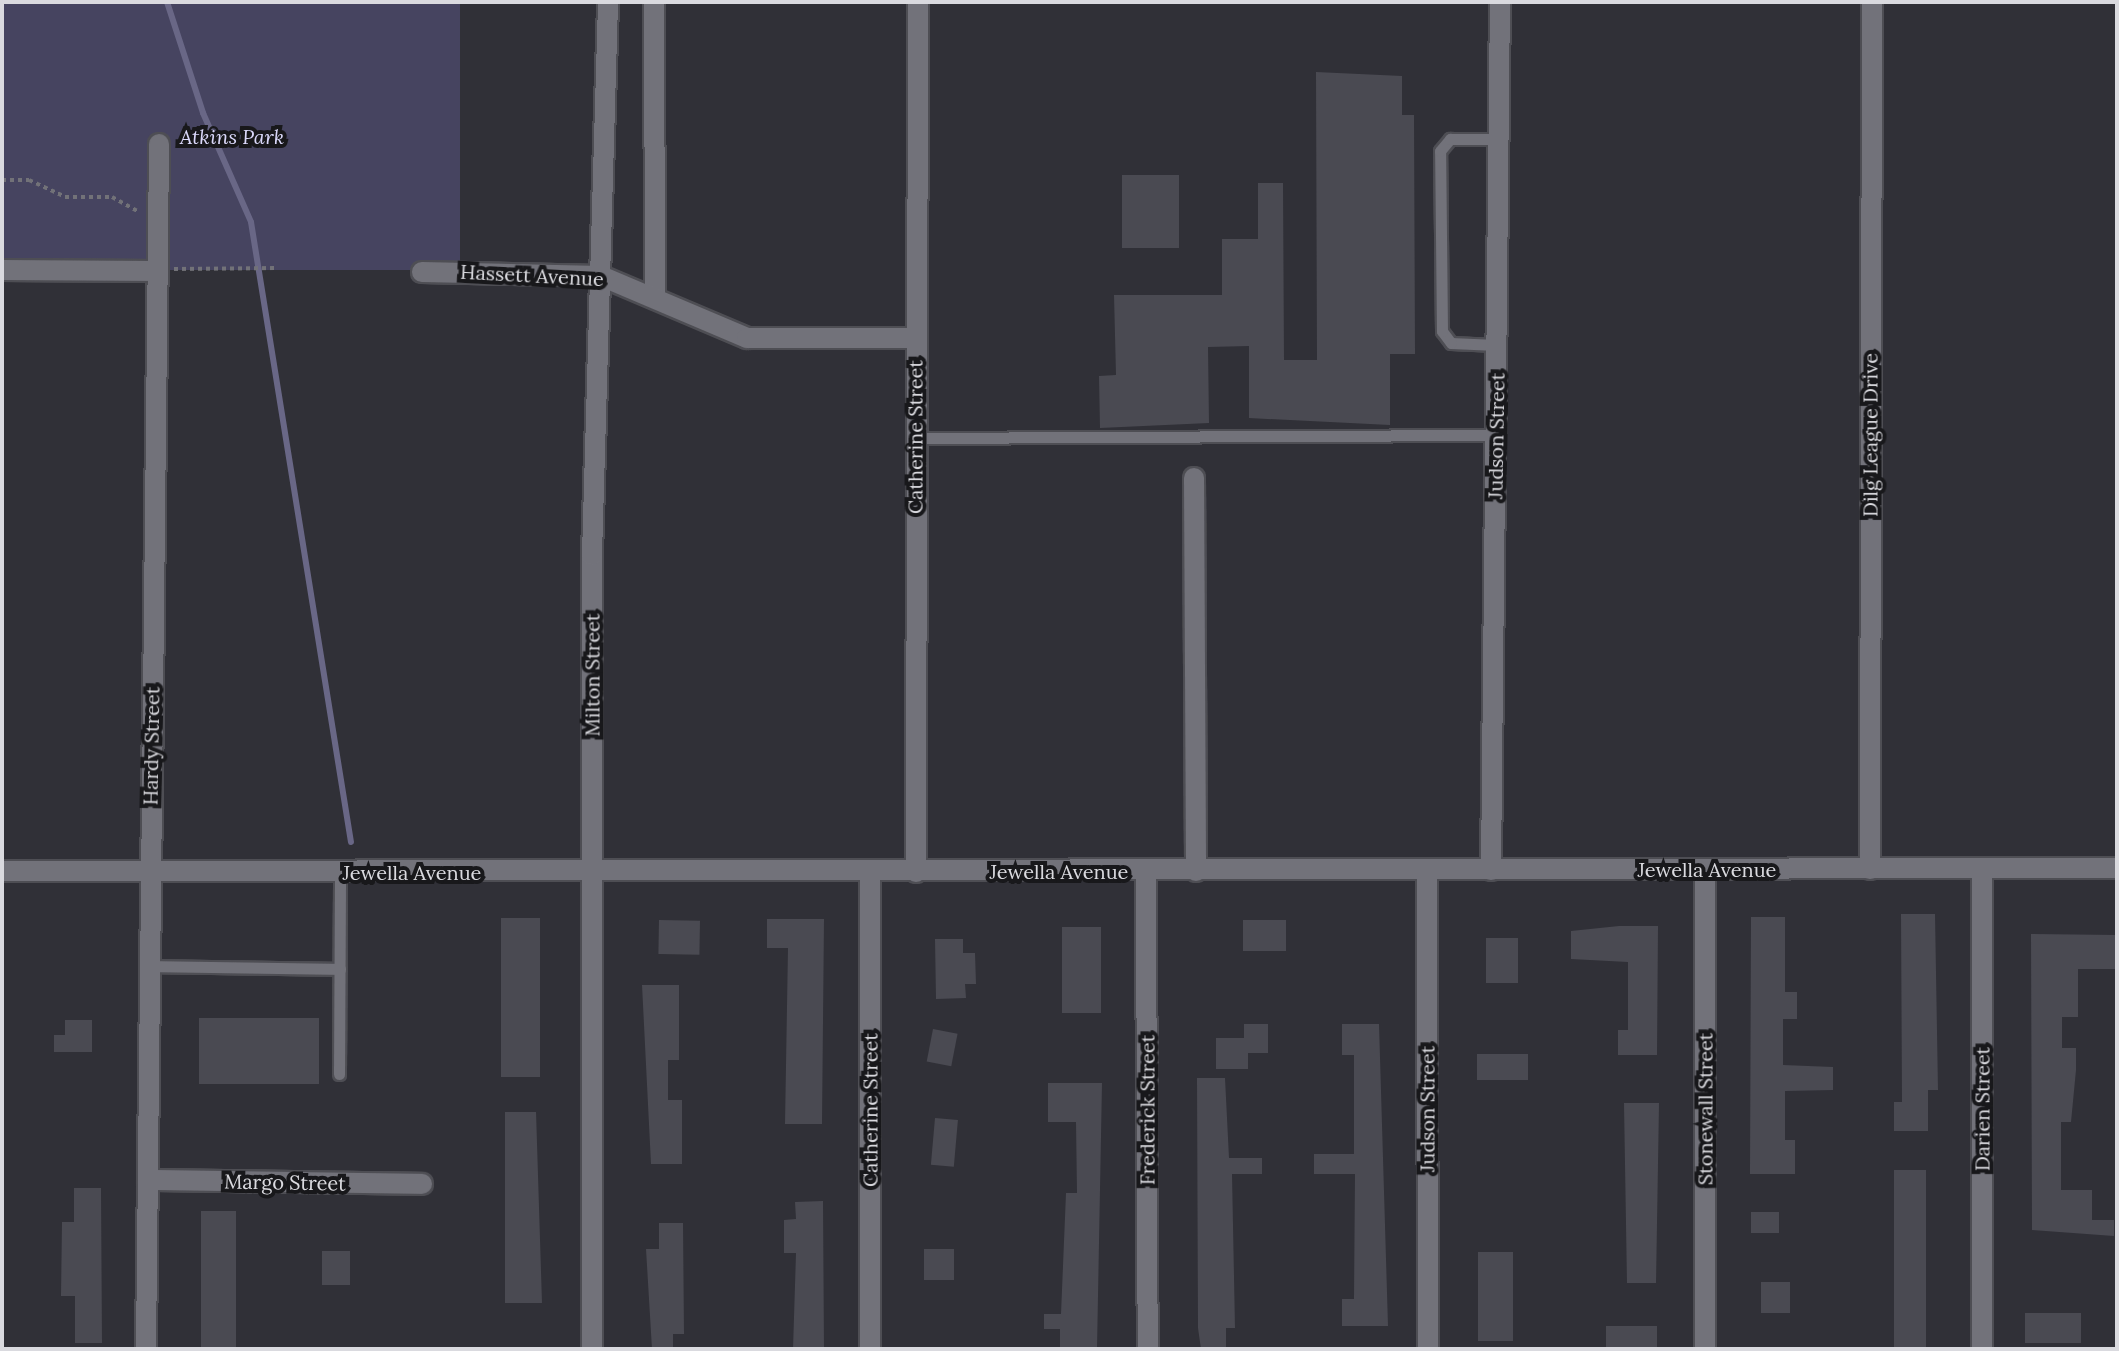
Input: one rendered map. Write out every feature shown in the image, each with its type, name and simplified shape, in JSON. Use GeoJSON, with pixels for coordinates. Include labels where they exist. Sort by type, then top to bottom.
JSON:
{"type":"FeatureCollection","features":[{"type":"Feature","properties":{"kind":"street","name":"Milton Street"},"geometry":{"type":"LineString","coordinates":[[592,1349],[591,873],[608,2]]}},
{"type":"Feature","properties":{"kind":"street"},"geometry":{"type":"LineString","coordinates":[[654,2],[655,297]]}},
{"type":"Feature","properties":{"kind":"street","name":"Catherine Street"},"geometry":{"type":"LineString","coordinates":[[916,872],[918,2]]}},
{"type":"Feature","properties":{"kind":"street","name":"Judson Street"},"geometry":{"type":"LineString","coordinates":[[1491,870],[1500,2]]}},
{"type":"Feature","properties":{"kind":"street","name":"Dilg League Drive"},"geometry":{"type":"LineString","coordinates":[[1870,869],[1872,2]]}},
{"type":"Feature","properties":{"kind":"street","name":"Hardy Street"},"geometry":{"type":"LineString","coordinates":[[146,1349],[159,144]]}},
{"type":"Feature","properties":{"kind":"street"},"geometry":{"type":"LineString","coordinates":[[2,270],[156,271]]}},
{"type":"Feature","properties":{"kind":"street","name":"Hassett Avenue"},"geometry":{"type":"LineString","coordinates":[[422,272],[601,276],[747,338],[916,338]]}},
{"type":"Feature","properties":{"kind":"street"},"geometry":{"type":"LineString","coordinates":[[1194,478],[1196,871]]}},
{"type":"Feature","properties":{"kind":"street","name":"Darien Street"},"geometry":{"type":"LineString","coordinates":[[1982,868],[1982,1349]]}},
{"type":"Feature","properties":{"kind":"street","name":"Jewella Avenue"},"geometry":{"type":"LineString","coordinates":[[2,871],[591,873],[2117,868]]}},
{"type":"Feature","properties":{"kind":"street","name":"Stonewall Street"},"geometry":{"type":"LineString","coordinates":[[1705,869],[1705,1349]]}},
{"type":"Feature","properties":{"kind":"street","name":"Judson Street"},"geometry":{"type":"LineString","coordinates":[[1427,870],[1428,1349]]}},
{"type":"Feature","properties":{"kind":"street","name":"Frederick Street"},"geometry":{"type":"LineString","coordinates":[[1146,871],[1148,1349]]}},
{"type":"Feature","properties":{"kind":"street","name":"Catherine Street"},"geometry":{"type":"LineString","coordinates":[[870,872],[870,1349]]}},
{"type":"Feature","properties":{"kind":"street","name":"Margo Street"},"geometry":{"type":"LineString","coordinates":[[148,1180],[422,1184]]}},
{"type":"Feature","properties":{"kind":"lane"},"geometry":{"type":"LineString","coordinates":[[1496,345],[1451,343],[1442,331],[1440,151],[1450,139],[1498,139]]}},
{"type":"Feature","properties":{"kind":"lane"},"geometry":{"type":"LineString","coordinates":[[915,438],[1495,435]]}},
{"type":"Feature","properties":{"kind":"lane"},"geometry":{"type":"LineString","coordinates":[[339,1074],[340,872]]}},
{"type":"Feature","properties":{"kind":"lane"},"geometry":{"type":"LineString","coordinates":[[149,966],[340,969]]}},
{"type":"Feature","properties":{"kind":"path"},"geometry":{"type":"LineString","coordinates":[[2,180],[158,211]]}},
{"type":"Feature","properties":{"kind":"path"},"geometry":{"type":"LineString","coordinates":[[156,271],[275,268]]}},
{"type":"Feature","properties":{"kind":"green space","name":"Atkins Park"},"geometry":{"type":"Polygon","coordinates":[[[2,2],[460,2],[460,270],[2,270],[2,2]]]}},
{"type":"Feature","properties":{"kind":"building"},"geometry":{"type":"Polygon","coordinates":[[[1316,72],[1402,76],[1402,115],[1414,115],[1415,354],[1390,354],[1390,425],[1249,418],[1249,346],[1208,347],[1209,423],[1100,428],[1099,376],[1116,375],[1114,295],[1222,295],[1222,239],[1258,239],[1258,183],[1283,183],[1284,360],[1317,360],[1316,72]]]}},
{"type":"Feature","properties":{"kind":"building"},"geometry":{"type":"Polygon","coordinates":[[[1122,175],[1179,175],[1179,248],[1122,248],[1122,175]]]}},
{"type":"Feature","properties":{"kind":"building"},"geometry":{"type":"Polygon","coordinates":[[[1901,914],[1935,914],[1938,1090],[1928,1090],[1928,1131],[1894,1131],[1894,1102],[1902,1102],[1901,914]]]}},
{"type":"Feature","properties":{"kind":"building"},"geometry":{"type":"Polygon","coordinates":[[[1751,917],[1785,917],[1785,992],[1797,992],[1797,1019],[1783,1019],[1783,1065],[1833,1067],[1833,1090],[1785,1091],[1785,1140],[1795,1140],[1795,1174],[1750,1174],[1751,917]]]}},
{"type":"Feature","properties":{"kind":"building"},"geometry":{"type":"Polygon","coordinates":[[[501,918],[540,918],[540,1077],[501,1077],[501,918]]]}},
{"type":"Feature","properties":{"kind":"building"},"geometry":{"type":"Polygon","coordinates":[[[767,919],[824,919],[822,1124],[785,1124],[788,948],[767,948],[767,919]]]}},
{"type":"Feature","properties":{"kind":"building"},"geometry":{"type":"Polygon","coordinates":[[[659,920],[700,921],[699,955],[658,954],[659,920]]]}},
{"type":"Feature","properties":{"kind":"building"},"geometry":{"type":"Polygon","coordinates":[[[1243,920],[1286,920],[1286,951],[1243,951],[1243,920]]]}},
{"type":"Feature","properties":{"kind":"building"},"geometry":{"type":"Polygon","coordinates":[[[1658,926],[1657,1055],[1618,1055],[1618,1030],[1628,1030],[1628,962],[1571,959],[1571,931],[1658,926]]]}},
{"type":"Feature","properties":{"kind":"building"},"geometry":{"type":"Polygon","coordinates":[[[1062,927],[1101,927],[1101,1013],[1062,1013],[1062,927]]]}},
{"type":"Feature","properties":{"kind":"building"},"geometry":{"type":"Polygon","coordinates":[[[2031,934],[2117,935],[2117,969],[2078,969],[2078,1017],[2062,1017],[2062,1048],[2076,1048],[2076,1070],[2071,1122],[2061,1122],[2061,1190],[2092,1190],[2092,1220],[2114,1220],[2114,1236],[2032,1230],[2031,934]]]}},
{"type":"Feature","properties":{"kind":"building"},"geometry":{"type":"Polygon","coordinates":[[[1486,938],[1518,938],[1518,983],[1486,983],[1486,938]]]}},
{"type":"Feature","properties":{"kind":"building"},"geometry":{"type":"Polygon","coordinates":[[[935,939],[963,939],[963,953],[975,953],[976,984],[965,984],[966,998],[936,999],[935,939]]]}},
{"type":"Feature","properties":{"kind":"building"},"geometry":{"type":"Polygon","coordinates":[[[642,985],[679,985],[679,1060],[668,1060],[668,1100],[682,1100],[682,1164],[651,1164],[642,985]]]}},
{"type":"Feature","properties":{"kind":"building"},"geometry":{"type":"Polygon","coordinates":[[[199,1018],[319,1018],[319,1084],[199,1084],[199,1018]]]}},
{"type":"Feature","properties":{"kind":"building"},"geometry":{"type":"Polygon","coordinates":[[[65,1020],[92,1020],[92,1052],[54,1052],[54,1035],[65,1035],[65,1020]]]}},
{"type":"Feature","properties":{"kind":"building"},"geometry":{"type":"Polygon","coordinates":[[[1244,1024],[1268,1024],[1268,1053],[1248,1053],[1248,1069],[1216,1069],[1216,1038],[1244,1038],[1244,1024]]]}},
{"type":"Feature","properties":{"kind":"building"},"geometry":{"type":"Polygon","coordinates":[[[1342,1024],[1379,1024],[1388,1326],[1342,1326],[1342,1299],[1354,1299],[1355,1174],[1314,1174],[1314,1154],[1354,1154],[1354,1055],[1342,1055],[1342,1024]]]}},
{"type":"Feature","properties":{"kind":"building"},"geometry":{"type":"Polygon","coordinates":[[[933,1029],[958,1034],[951,1066],[927,1061],[933,1029]]]}},
{"type":"Feature","properties":{"kind":"building"},"geometry":{"type":"Polygon","coordinates":[[[1477,1054],[1528,1054],[1528,1080],[1477,1080],[1477,1054]]]}},
{"type":"Feature","properties":{"kind":"building"},"geometry":{"type":"Polygon","coordinates":[[[1197,1078],[1225,1078],[1229,1158],[1262,1158],[1262,1174],[1232,1174],[1235,1328],[1226,1328],[1226,1349],[1201,1349],[1198,1328],[1197,1078]]]}},
{"type":"Feature","properties":{"kind":"building"},"geometry":{"type":"Polygon","coordinates":[[[1048,1083],[1102,1083],[1097,1349],[1060,1349],[1060,1329],[1044,1329],[1044,1314],[1061,1314],[1066,1193],[1077,1193],[1076,1122],[1048,1122],[1048,1083]]]}},
{"type":"Feature","properties":{"kind":"building"},"geometry":{"type":"Polygon","coordinates":[[[1624,1103],[1659,1103],[1656,1283],[1627,1283],[1624,1103]]]}},
{"type":"Feature","properties":{"kind":"building"},"geometry":{"type":"Polygon","coordinates":[[[505,1112],[536,1112],[542,1303],[505,1303],[505,1112]]]}},
{"type":"Feature","properties":{"kind":"building"},"geometry":{"type":"Polygon","coordinates":[[[935,1118],[958,1120],[954,1167],[931,1165],[935,1118]]]}},
{"type":"Feature","properties":{"kind":"building"},"geometry":{"type":"Polygon","coordinates":[[[1894,1170],[1926,1170],[1926,1349],[1894,1349],[1894,1170]]]}},
{"type":"Feature","properties":{"kind":"building"},"geometry":{"type":"Polygon","coordinates":[[[74,1188],[101,1188],[102,1343],[75,1343],[75,1296],[61,1296],[62,1222],[74,1222],[74,1188]]]}},
{"type":"Feature","properties":{"kind":"building"},"geometry":{"type":"Polygon","coordinates":[[[823,1201],[824,1349],[793,1349],[796,1253],[784,1253],[784,1220],[796,1219],[795,1202],[823,1201]]]}},
{"type":"Feature","properties":{"kind":"building"},"geometry":{"type":"Polygon","coordinates":[[[201,1211],[236,1211],[236,1349],[201,1349],[201,1211]]]}},
{"type":"Feature","properties":{"kind":"building"},"geometry":{"type":"Polygon","coordinates":[[[1751,1212],[1779,1212],[1779,1233],[1751,1233],[1751,1212]]]}},
{"type":"Feature","properties":{"kind":"building"},"geometry":{"type":"Polygon","coordinates":[[[659,1223],[683,1223],[684,1334],[673,1334],[673,1349],[652,1349],[646,1249],[659,1249],[659,1223]]]}},
{"type":"Feature","properties":{"kind":"building"},"geometry":{"type":"Polygon","coordinates":[[[924,1249],[954,1249],[954,1280],[924,1280],[924,1249]]]}},
{"type":"Feature","properties":{"kind":"building"},"geometry":{"type":"Polygon","coordinates":[[[322,1251],[350,1251],[350,1285],[322,1285],[322,1251]]]}},
{"type":"Feature","properties":{"kind":"building"},"geometry":{"type":"Polygon","coordinates":[[[1478,1252],[1513,1252],[1513,1341],[1478,1341],[1478,1252]]]}},
{"type":"Feature","properties":{"kind":"building"},"geometry":{"type":"Polygon","coordinates":[[[1761,1282],[1790,1282],[1790,1313],[1761,1313],[1761,1282]]]}},
{"type":"Feature","properties":{"kind":"building"},"geometry":{"type":"Polygon","coordinates":[[[2025,1313],[2081,1313],[2081,1343],[2025,1343],[2025,1313]]]}},
{"type":"Feature","properties":{"kind":"building"},"geometry":{"type":"Polygon","coordinates":[[[1606,1326],[1657,1326],[1657,1349],[1606,1349],[1606,1326]]]}},
{"type":"Feature","properties":{"kind":"waterway"},"geometry":{"type":"LineString","coordinates":[[167,2],[203,113],[251,222],[351,842]]}}]}
